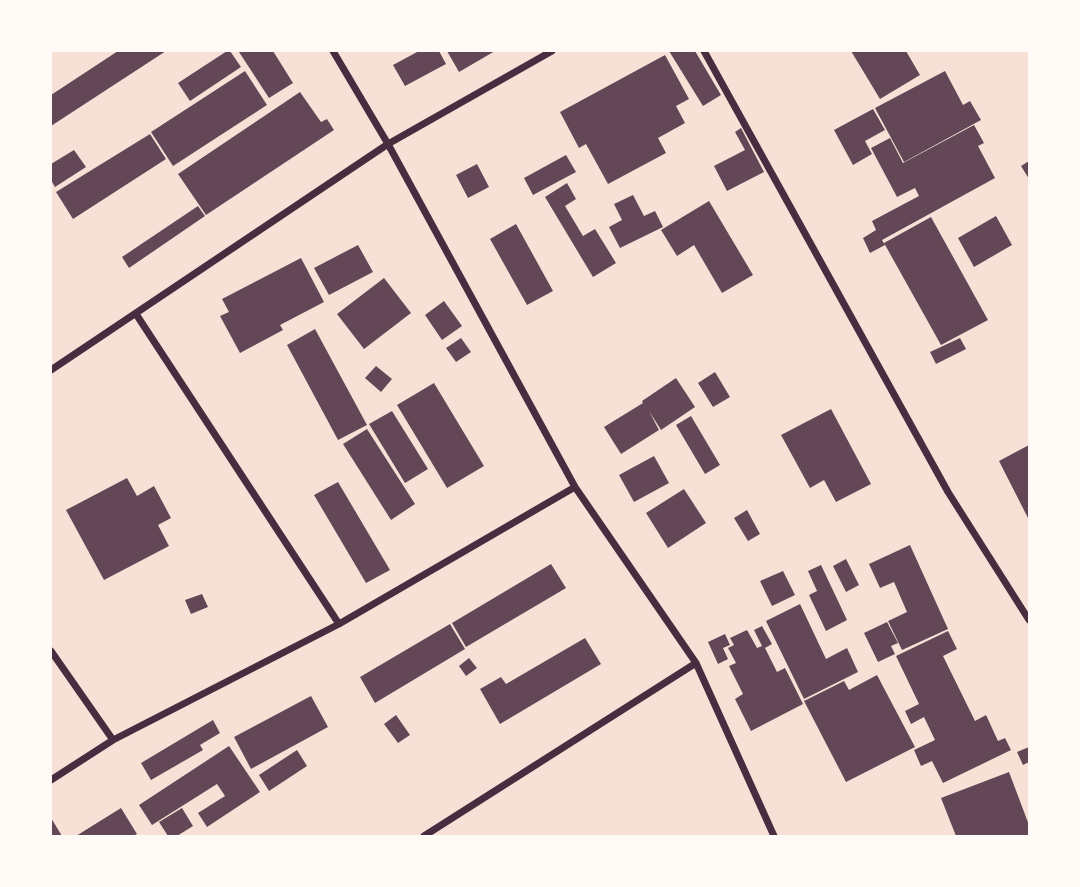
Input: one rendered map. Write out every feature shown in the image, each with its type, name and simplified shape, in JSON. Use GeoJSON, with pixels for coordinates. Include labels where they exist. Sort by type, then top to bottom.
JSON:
{"type":"FeatureCollection","features":[{"type":"Feature","properties":{"kind":"street"},"geometry":{"type":"LineString","coordinates":[[333,51],[388,144],[575,487],[696,663],[774,836]]}},
{"type":"Feature","properties":{"kind":"street"},"geometry":{"type":"LineString","coordinates":[[51,370],[388,144],[552,51]]}},
{"type":"Feature","properties":{"kind":"street"},"geometry":{"type":"LineString","coordinates":[[704,51],[948,492],[1029,620]]}},
{"type":"Feature","properties":{"kind":"street"},"geometry":{"type":"LineString","coordinates":[[136,314],[339,624]]}},
{"type":"Feature","properties":{"kind":"street"},"geometry":{"type":"LineString","coordinates":[[51,780],[113,740],[339,624],[575,487]]}},
{"type":"Feature","properties":{"kind":"street"},"geometry":{"type":"LineString","coordinates":[[51,651],[113,740]]}},
{"type":"Feature","properties":{"kind":"street"},"geometry":{"type":"LineString","coordinates":[[424,836],[696,663]]}},
{"type":"Feature","properties":{"kind":"building"},"geometry":{"type":"Polygon","coordinates":[[[118,51],[166,51],[51,126],[51,95],[118,51]]]}},
{"type":"Feature","properties":{"kind":"building"},"geometry":{"type":"Polygon","coordinates":[[[230,51],[241,67],[190,101],[178,83],[230,51]]]}},
{"type":"Feature","properties":{"kind":"building"},"geometry":{"type":"Polygon","coordinates":[[[273,51],[293,83],[269,98],[239,52],[273,51]]]}},
{"type":"Feature","properties":{"kind":"building"},"geometry":{"type":"Polygon","coordinates":[[[419,51],[439,51],[446,64],[405,86],[393,65],[419,51]]]}},
{"type":"Feature","properties":{"kind":"building"},"geometry":{"type":"Polygon","coordinates":[[[447,51],[495,51],[459,72],[447,51]]]}},
{"type":"Feature","properties":{"kind":"building"},"geometry":{"type":"Polygon","coordinates":[[[669,51],[695,51],[721,95],[703,106],[669,51]]]}},
{"type":"Feature","properties":{"kind":"building"},"geometry":{"type":"Polygon","coordinates":[[[851,51],[906,51],[920,75],[880,99],[851,51]]]}},
{"type":"Feature","properties":{"kind":"building"},"geometry":{"type":"Polygon","coordinates":[[[665,55],[689,99],[676,106],[685,123],[658,138],[666,153],[608,184],[586,144],[579,148],[560,112],[665,55]]]}},
{"type":"Feature","properties":{"kind":"building"},"geometry":{"type":"Polygon","coordinates":[[[245,71],[267,105],[173,166],[151,132],[245,71]]]}},
{"type":"Feature","properties":{"kind":"building"},"geometry":{"type":"Polygon","coordinates":[[[945,71],[963,105],[970,101],[981,120],[904,162],[875,108],[945,71]]]}},
{"type":"Feature","properties":{"kind":"building"},"geometry":{"type":"Polygon","coordinates":[[[300,92],[321,122],[327,119],[334,130],[206,215],[178,174],[300,92]]]}},
{"type":"Feature","properties":{"kind":"building"},"geometry":{"type":"Polygon","coordinates":[[[873,109],[885,130],[865,141],[872,154],[853,165],[834,130],[873,109]]]}},
{"type":"Feature","properties":{"kind":"building"},"geometry":{"type":"Polygon","coordinates":[[[974,125],[984,143],[978,146],[995,178],[882,240],[885,245],[870,253],[863,238],[876,230],[872,221],[919,196],[915,188],[897,197],[871,148],[890,138],[903,163],[974,125]]]}},
{"type":"Feature","properties":{"kind":"building"},"geometry":{"type":"Polygon","coordinates":[[[741,128],[764,172],[727,191],[714,166],[745,150],[735,132],[741,128]]]}},
{"type":"Feature","properties":{"kind":"building"},"geometry":{"type":"Polygon","coordinates":[[[150,134],[166,159],[73,219],[56,192],[150,134]]]}},
{"type":"Feature","properties":{"kind":"building"},"geometry":{"type":"Polygon","coordinates":[[[74,150],[86,167],[55,187],[51,180],[51,164],[74,150]]]}},
{"type":"Feature","properties":{"kind":"building"},"geometry":{"type":"Polygon","coordinates":[[[566,155],[576,172],[533,195],[524,178],[566,155]]]}},
{"type":"Feature","properties":{"kind":"building"},"geometry":{"type":"Polygon","coordinates":[[[1029,161],[1029,179],[1021,166],[1029,161]]]}},
{"type":"Feature","properties":{"kind":"building"},"geometry":{"type":"Polygon","coordinates":[[[477,164],[489,187],[468,198],[456,175],[477,164]]]}},
{"type":"Feature","properties":{"kind":"building"},"geometry":{"type":"Polygon","coordinates":[[[567,183],[576,199],[565,206],[583,236],[595,229],[616,263],[593,277],[545,197],[567,183]]]}},
{"type":"Feature","properties":{"kind":"building"},"geometry":{"type":"Polygon","coordinates":[[[633,195],[644,216],[655,211],[663,227],[620,248],[609,227],[622,220],[614,204],[633,195]]]}},
{"type":"Feature","properties":{"kind":"building"},"geometry":{"type":"Polygon","coordinates":[[[709,201],[753,275],[722,293],[694,245],[677,256],[661,230],[709,201]]]}},
{"type":"Feature","properties":{"kind":"building"},"geometry":{"type":"Polygon","coordinates":[[[198,206],[205,216],[129,268],[122,257],[198,206]]]}},
{"type":"Feature","properties":{"kind":"building"},"geometry":{"type":"Polygon","coordinates":[[[996,216],[1012,245],[974,267],[958,238],[996,216]]]}},
{"type":"Feature","properties":{"kind":"building"},"geometry":{"type":"Polygon","coordinates":[[[931,217],[988,320],[941,345],[884,243],[931,217]]]}},
{"type":"Feature","properties":{"kind":"building"},"geometry":{"type":"Polygon","coordinates":[[[516,224],[553,291],[527,305],[490,239],[516,224]]]}},
{"type":"Feature","properties":{"kind":"building"},"geometry":{"type":"Polygon","coordinates":[[[358,245],[373,272],[329,295],[314,268],[358,245]]]}},
{"type":"Feature","properties":{"kind":"building"},"geometry":{"type":"Polygon","coordinates":[[[301,258],[324,302],[280,325],[283,330],[240,353],[220,316],[229,312],[222,299],[301,258]]]}},
{"type":"Feature","properties":{"kind":"building"},"geometry":{"type":"Polygon","coordinates":[[[384,278],[411,313],[364,349],[337,314],[384,278]]]}},
{"type":"Feature","properties":{"kind":"building"},"geometry":{"type":"Polygon","coordinates":[[[444,301],[462,326],[442,340],[425,315],[444,301]]]}},
{"type":"Feature","properties":{"kind":"building"},"geometry":{"type":"Polygon","coordinates":[[[315,329],[367,425],[338,440],[287,345],[315,329]]]}},
{"type":"Feature","properties":{"kind":"building"},"geometry":{"type":"Polygon","coordinates":[[[461,338],[471,352],[456,362],[446,348],[461,338]]]}},
{"type":"Feature","properties":{"kind":"building"},"geometry":{"type":"Polygon","coordinates":[[[960,338],[966,349],[936,364],[930,352],[960,338]]]}},
{"type":"Feature","properties":{"kind":"building"},"geometry":{"type":"Polygon","coordinates":[[[376,366],[392,379],[381,392],[365,378],[376,366]]]}},
{"type":"Feature","properties":{"kind":"building"},"geometry":{"type":"Polygon","coordinates":[[[715,372],[730,397],[713,407],[698,383],[715,372]]]}},
{"type":"Feature","properties":{"kind":"building"},"geometry":{"type":"Polygon","coordinates":[[[676,378],[695,407],[661,430],[649,411],[659,430],[621,454],[604,427],[643,403],[642,401],[676,378]]]}},
{"type":"Feature","properties":{"kind":"building"},"geometry":{"type":"Polygon","coordinates":[[[434,383],[484,466],[447,488],[397,405],[434,383]]]}},
{"type":"Feature","properties":{"kind":"building"},"geometry":{"type":"Polygon","coordinates":[[[831,409],[871,484],[836,502],[824,480],[810,488],[781,435],[831,409]]]}},
{"type":"Feature","properties":{"kind":"building"},"geometry":{"type":"Polygon","coordinates":[[[392,411],[428,469],[405,483],[369,424],[392,411]]]}},
{"type":"Feature","properties":{"kind":"building"},"geometry":{"type":"Polygon","coordinates":[[[691,416],[720,465],[705,474],[676,425],[691,416]]]}},
{"type":"Feature","properties":{"kind":"building"},"geometry":{"type":"Polygon","coordinates":[[[367,429],[415,504],[391,520],[343,444],[367,429]]]}},
{"type":"Feature","properties":{"kind":"building"},"geometry":{"type":"Polygon","coordinates":[[[1029,445],[1029,520],[999,461],[1029,445]]]}},
{"type":"Feature","properties":{"kind":"building"},"geometry":{"type":"Polygon","coordinates":[[[654,456],[669,483],[634,502],[619,475],[654,456]]]}},
{"type":"Feature","properties":{"kind":"building"},"geometry":{"type":"Polygon","coordinates":[[[127,478],[137,496],[154,486],[171,518],[158,525],[169,546],[104,580],[66,510],[127,478]]]}},
{"type":"Feature","properties":{"kind":"building"},"geometry":{"type":"Polygon","coordinates":[[[338,482],[390,570],[366,583],[314,495],[338,482]]]}},
{"type":"Feature","properties":{"kind":"building"},"geometry":{"type":"Polygon","coordinates":[[[684,489],[706,523],[668,548],[646,513],[684,489]]]}},
{"type":"Feature","properties":{"kind":"building"},"geometry":{"type":"Polygon","coordinates":[[[747,510],[760,534],[748,541],[734,518],[747,510]]]}},
{"type":"Feature","properties":{"kind":"building"},"geometry":{"type":"Polygon","coordinates":[[[910,545],[948,629],[902,650],[888,621],[907,612],[894,582],[880,588],[869,564],[910,545]]]}},
{"type":"Feature","properties":{"kind":"building"},"geometry":{"type":"Polygon","coordinates":[[[846,559],[859,585],[846,592],[833,566],[846,559]]]}},
{"type":"Feature","properties":{"kind":"building"},"geometry":{"type":"Polygon","coordinates":[[[551,564],[566,588],[466,647],[452,623],[551,564]]]}},
{"type":"Feature","properties":{"kind":"building"},"geometry":{"type":"Polygon","coordinates":[[[821,565],[847,620],[826,631],[809,595],[817,591],[808,571],[821,565]]]}},
{"type":"Feature","properties":{"kind":"building"},"geometry":{"type":"Polygon","coordinates":[[[783,571],[795,595],[772,606],[760,581],[783,571]]]}},
{"type":"Feature","properties":{"kind":"building"},"geometry":{"type":"Polygon","coordinates":[[[202,594],[208,607],[191,614],[185,600],[202,594]]]}},
{"type":"Feature","properties":{"kind":"building"},"geometry":{"type":"Polygon","coordinates":[[[800,604],[826,659],[847,648],[858,672],[804,699],[766,621],[800,604]]]}},
{"type":"Feature","properties":{"kind":"building"},"geometry":{"type":"Polygon","coordinates":[[[887,622],[898,643],[891,646],[895,654],[878,662],[864,633],[887,622]]]}},
{"type":"Feature","properties":{"kind":"building"},"geometry":{"type":"Polygon","coordinates":[[[450,624],[465,649],[375,703],[360,677],[450,624]]]}},
{"type":"Feature","properties":{"kind":"building"},"geometry":{"type":"Polygon","coordinates":[[[762,626],[772,644],[765,648],[777,672],[785,668],[803,704],[751,731],[735,699],[743,694],[729,666],[736,663],[728,648],[734,645],[730,638],[747,630],[757,648],[762,646],[754,630],[762,626]]]}},
{"type":"Feature","properties":{"kind":"building"},"geometry":{"type":"Polygon","coordinates":[[[948,631],[957,649],[943,656],[975,721],[986,715],[998,741],[1005,738],[1011,750],[943,783],[932,761],[921,766],[914,750],[935,740],[924,717],[911,724],[905,711],[919,704],[896,656],[948,631]]]}},
{"type":"Feature","properties":{"kind":"building"},"geometry":{"type":"Polygon","coordinates":[[[725,634],[730,645],[723,648],[728,659],[718,664],[708,642],[725,634]]]}},
{"type":"Feature","properties":{"kind":"building"},"geometry":{"type":"Polygon","coordinates":[[[585,638],[601,664],[500,724],[480,689],[501,677],[506,684],[585,638]]]}},
{"type":"Feature","properties":{"kind":"building"},"geometry":{"type":"Polygon","coordinates":[[[469,658],[477,668],[466,676],[459,666],[469,658]]]}},
{"type":"Feature","properties":{"kind":"building"},"geometry":{"type":"Polygon","coordinates":[[[877,675],[915,747],[846,782],[804,701],[844,681],[849,690],[877,675]]]}},
{"type":"Feature","properties":{"kind":"building"},"geometry":{"type":"Polygon","coordinates":[[[311,696],[328,727],[251,769],[234,737],[311,696]]]}},
{"type":"Feature","properties":{"kind":"building"},"geometry":{"type":"Polygon","coordinates":[[[396,715],[410,735],[398,743],[384,724],[396,715]]]}},
{"type":"Feature","properties":{"kind":"building"},"geometry":{"type":"Polygon","coordinates":[[[213,720],[220,733],[200,745],[203,750],[151,780],[141,763],[213,720]]]}},
{"type":"Feature","properties":{"kind":"building"},"geometry":{"type":"Polygon","coordinates":[[[229,746],[260,792],[207,827],[198,813],[225,796],[217,784],[152,825],[139,805],[229,746]]]}},
{"type":"Feature","properties":{"kind":"building"},"geometry":{"type":"Polygon","coordinates":[[[1029,747],[1029,762],[1023,765],[1017,752],[1029,747]]]}},
{"type":"Feature","properties":{"kind":"building"},"geometry":{"type":"Polygon","coordinates":[[[297,750],[307,766],[269,791],[259,775],[297,750]]]}},
{"type":"Feature","properties":{"kind":"building"},"geometry":{"type":"Polygon","coordinates":[[[1009,772],[1029,825],[1029,836],[956,836],[941,798],[1009,772]]]}},
{"type":"Feature","properties":{"kind":"building"},"geometry":{"type":"Polygon","coordinates":[[[121,808],[137,834],[76,836],[121,808]]]}},
{"type":"Feature","properties":{"kind":"building"},"geometry":{"type":"Polygon","coordinates":[[[182,808],[193,826],[177,836],[168,836],[159,822],[182,808]]]}},
{"type":"Feature","properties":{"kind":"building"},"geometry":{"type":"Polygon","coordinates":[[[51,818],[62,836],[51,836],[51,818]]]}}]}
